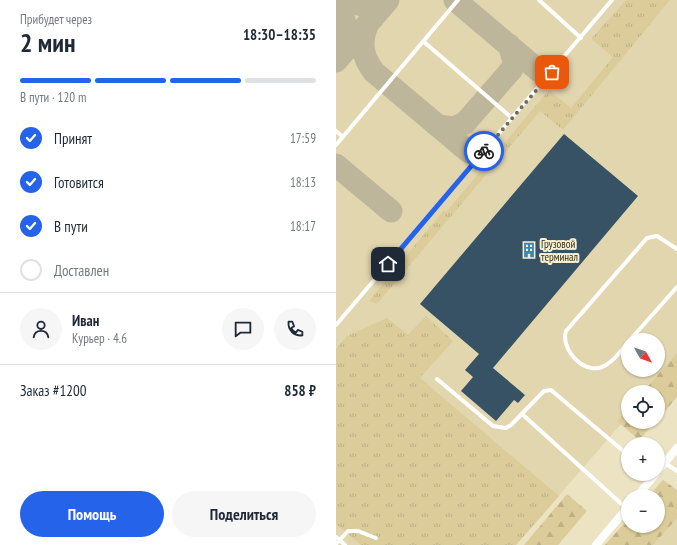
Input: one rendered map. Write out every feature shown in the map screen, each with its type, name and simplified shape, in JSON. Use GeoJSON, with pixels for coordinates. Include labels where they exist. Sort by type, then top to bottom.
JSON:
{"type":"FeatureCollection","features":[{"type":"Feature","properties":{"kind":"street"},"geometry":{"type":"LineString","coordinates":[[665,463],[677,448]]}},
{"type":"Feature","properties":{"kind":"street"},"geometry":{"type":"LineString","coordinates":[[596,545],[621,515]]}},
{"type":"Feature","properties":{"kind":"lane"},"geometry":{"type":"LineString","coordinates":[[336,145],[458,0]]}},
{"type":"Feature","properties":{"kind":"lane"},"geometry":{"type":"LineString","coordinates":[[539,0],[581,38]]}},
{"type":"Feature","properties":{"kind":"lane"},"geometry":{"type":"LineString","coordinates":[[336,325],[612,0]]}},
{"type":"Feature","properties":{"kind":"lane"},"geometry":{"type":"LineString","coordinates":[[423,40],[512,118]]}},
{"type":"Feature","properties":{"kind":"lane"},"geometry":{"type":"LineString","coordinates":[[336,132],[342,137]]}},
{"type":"Feature","properties":{"kind":"lane"},"geometry":{"type":"LineString","coordinates":[[621,350],[606,366],[592,368],[585,366],[570,354],[565,344],[564,337],[566,330],[647,238],[657,236],[677,249]]}},
{"type":"Feature","properties":{"kind":"lane"},"geometry":{"type":"LineString","coordinates":[[636,333],[677,287]]}},
{"type":"Feature","properties":{"kind":"lane"},"geometry":{"type":"LineString","coordinates":[[437,379],[494,426],[506,428],[515,422],[544,391],[551,390],[621,449]]}},
{"type":"Feature","properties":{"kind":"lane"},"geometry":{"type":"LineString","coordinates":[[522,414],[621,503]]}},
{"type":"Feature","properties":{"kind":"lane"},"geometry":{"type":"LineString","coordinates":[[665,463],[677,472]]}},
{"type":"Feature","properties":{"kind":"lane"},"geometry":{"type":"LineString","coordinates":[[336,544],[338,539],[348,531],[358,531],[376,538]]}},
{"type":"Feature","properties":{"kind":"lane"},"geometry":{"type":"LineString","coordinates":[[338,539],[345,545]]}},
{"type":"Feature","properties":{"kind":"shaded area"},"geometry":{"type":"Polygon","coordinates":[[[336,0],[677,0],[677,359],[665,373],[665,333],[621,333],[621,377],[661,377],[654,385],[621,385],[621,424],[516,545],[336,545],[336,0]]]}},
{"type":"Feature","properties":{"kind":"shaded area"},"geometry":{"type":"Polygon","coordinates":[[[677,517],[677,545],[653,545],[663,533],[665,533],[677,517]]]}},
{"type":"Feature","properties":{"kind":"green space"},"geometry":{"type":"Polygon","coordinates":[[[626,0],[670,0],[563,130],[540,111],[377,304],[369,301],[444,210],[446,212],[549,90],[571,108],[613,57],[591,39],[626,0]]]}},
{"type":"Feature","properties":{"kind":"green space"},"geometry":{"type":"Polygon","coordinates":[[[426,316],[453,341],[420,378],[559,496],[516,545],[361,545],[336,524],[336,349],[347,336],[387,318],[408,335],[426,316]]]}},
{"type":"Feature","properties":{"kind":"green space"},"geometry":{"type":"Polygon","coordinates":[[[677,353],[677,397],[665,411],[665,385],[649,385],[656,377],[665,377],[665,367],[677,353]]]}},
{"type":"Feature","properties":{"kind":"green space"},"geometry":{"type":"Polygon","coordinates":[[[621,417],[621,424],[617,421],[621,417]]]}},
{"type":"Feature","properties":{"kind":"green space"},"geometry":{"type":"Polygon","coordinates":[[[626,429],[649,429],[642,437],[636,437],[626,429]]]}},
{"type":"Feature","properties":{"kind":"green space"},"geometry":{"type":"Polygon","coordinates":[[[662,481],[664,481],[677,490],[677,518],[665,532],[665,489],[655,489],[662,481]]]}},
{"type":"Feature","properties":{"kind":"green space"},"geometry":{"type":"Polygon","coordinates":[[[567,494],[587,511],[558,545],[524,545],[567,494]]]}},
{"type":"Feature","properties":{"kind":"green space"},"geometry":{"type":"Polygon","coordinates":[[[621,527],[621,533],[664,533],[653,545],[605,545],[621,527]]]}},
{"type":"Feature","properties":{"kind":"building","name":"Грузовой терминал"},"geometry":{"type":"Polygon","coordinates":[[[564,134],[638,196],[493,368],[525,395],[518,403],[514,400],[496,421],[461,391],[473,377],[465,370],[479,354],[420,304],[564,134]]]}},
{"type":"Feature","properties":{"kind":"taxiway"},"geometry":{"type":"LineString","coordinates":[[336,0],[343,14],[345,27],[344,41],[340,56]]}},
{"type":"Feature","properties":{"kind":"taxiway"},"geometry":{"type":"LineString","coordinates":[[341,0],[363,5],[379,0]]}},
{"type":"Feature","properties":{"kind":"taxiway"},"geometry":{"type":"LineString","coordinates":[[336,61],[388,0]]}},
{"type":"Feature","properties":{"kind":"taxiway"},"geometry":{"type":"LineString","coordinates":[[455,0],[539,71]]}},
{"type":"Feature","properties":{"kind":"taxiway"},"geometry":{"type":"LineString","coordinates":[[367,25],[363,38],[363,49],[374,72],[469,152]]}},
{"type":"Feature","properties":{"kind":"taxiway"},"geometry":{"type":"LineString","coordinates":[[438,126],[453,128],[465,123],[512,69],[514,61],[509,45]]}},
{"type":"Feature","properties":{"kind":"taxiway"},"geometry":{"type":"LineString","coordinates":[[336,165],[391,211]]}},
{"type":"Feature","properties":{"kind":"way so far"},"geometry":{"type":"LineString","coordinates":[[484,151],[552,72]]}},
{"type":"Feature","properties":{"kind":"place","name":"Грузовой терминал"},"geometry":{"type":"Point","coordinates":[529,250]}},
{"type":"Feature","properties":{"kind":"route"},"geometry":{"type":"LineString","coordinates":[[388,264],[484,151]]}}]}
